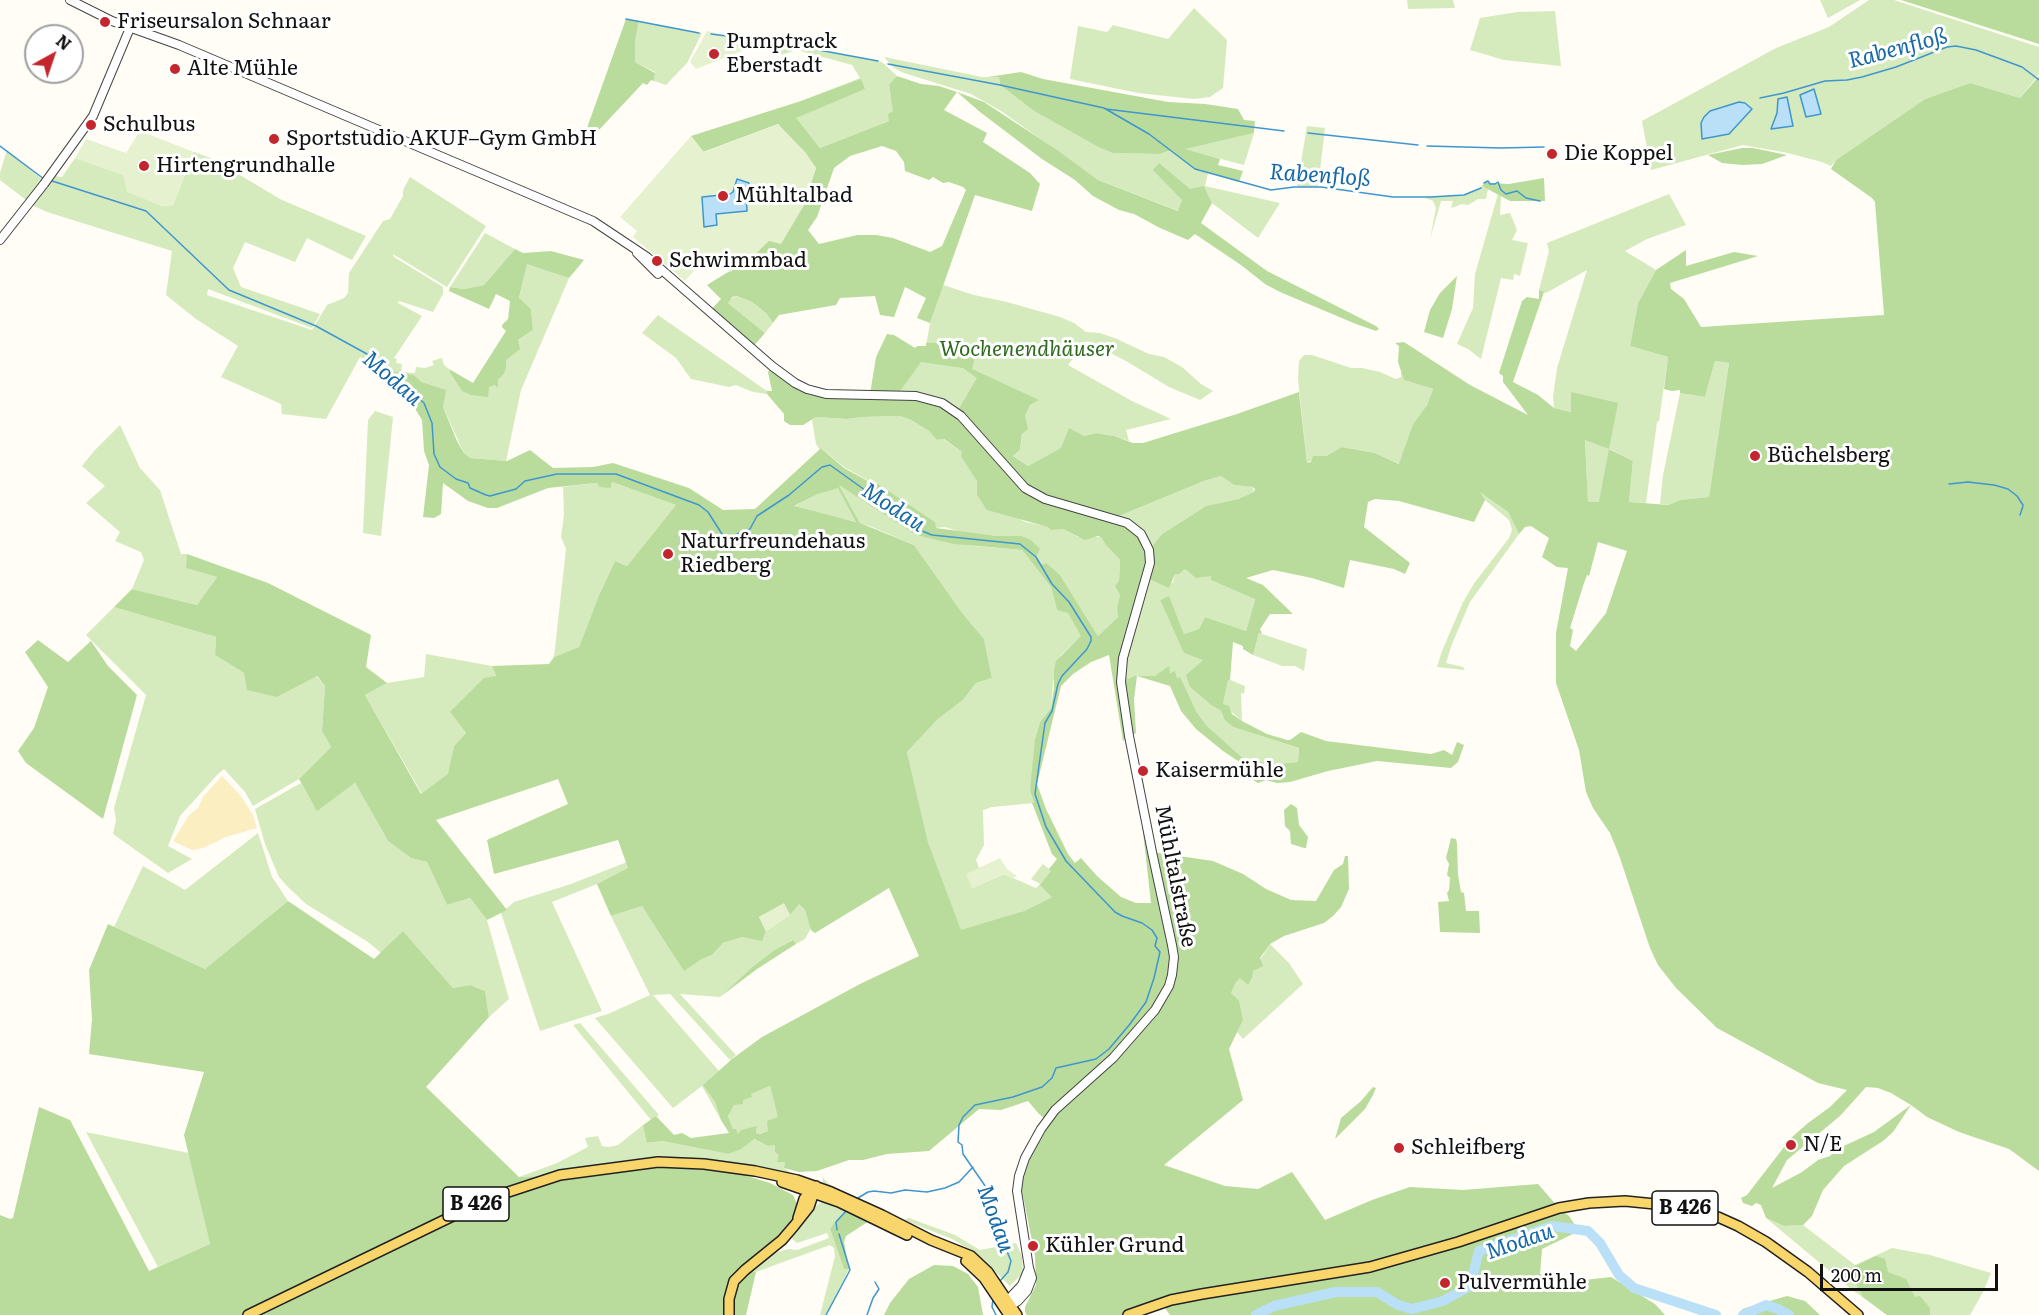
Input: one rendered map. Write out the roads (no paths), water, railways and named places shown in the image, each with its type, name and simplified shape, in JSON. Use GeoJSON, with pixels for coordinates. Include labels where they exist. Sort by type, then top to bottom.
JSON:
{"type":"FeatureCollection","features":[{"type":"Feature","properties":{"kind":"main road","name":"B 426"},"geometry":{"type":"LineString","coordinates":[[248,1315],[490,1198],[560,1175],[648,1163],[704,1164],[768,1173],[813,1189],[967,1254],[982,1266],[1002,1299]]}},
{"type":"Feature","properties":{"kind":"main road","name":"B 426"},"geometry":{"type":"LineString","coordinates":[[745,1170],[813,1189]]}},
{"type":"Feature","properties":{"kind":"main road"},"geometry":{"type":"LineString","coordinates":[[783,1182],[795,1193],[801,1205]]}},
{"type":"Feature","properties":{"kind":"main road"},"geometry":{"type":"LineString","coordinates":[[795,1226],[801,1205],[813,1189]]}},
{"type":"Feature","properties":{"kind":"main road"},"geometry":{"type":"LineString","coordinates":[[729,1315],[729,1299],[734,1281],[795,1226],[809,1207],[813,1189]]}},
{"type":"Feature","properties":{"kind":"main road","name":"B 426"},"geometry":{"type":"LineString","coordinates":[[1128,1315],[1184,1298],[1370,1267],[1458,1242],[1559,1208],[1589,1203],[1625,1201],[1675,1206],[1718,1217],[1738,1226],[1766,1242],[1808,1272],[1858,1315]]}},
{"type":"Feature","properties":{"kind":"main road","name":"B 426"},"geometry":{"type":"LineString","coordinates":[[873,1214],[934,1248],[964,1259],[980,1272],[1017,1315]]}},
{"type":"Feature","properties":{"kind":"street","name":"Mühltalstraße"},"geometry":{"type":"LineString","coordinates":[[70,0],[130,28],[179,45],[598,224],[651,260],[788,379],[807,389],[833,395],[916,396],[942,403],[962,416],[1025,488],[1045,500],[1114,518],[1133,526],[1142,534],[1149,550],[1149,570],[1123,658],[1121,682],[1152,852],[1172,945],[1174,957],[1172,975],[1169,986],[1155,1010],[1113,1058],[1055,1110],[1041,1128],[1025,1158],[1018,1176],[1017,1191],[1032,1278],[1021,1299],[1002,1299]]}},
{"type":"Feature","properties":{"kind":"street"},"geometry":{"type":"LineString","coordinates":[[0,240],[93,116],[130,28]]}},
{"type":"Feature","properties":{"kind":"water"},"geometry":{"type":"Polygon","coordinates":[[[1814,89],[1821,114],[1806,117],[1800,95],[1814,89]]]}},
{"type":"Feature","properties":{"kind":"water"},"geometry":{"type":"Polygon","coordinates":[[[1787,97],[1793,126],[1771,129],[1777,113],[1778,99],[1787,97]]]}},
{"type":"Feature","properties":{"kind":"water"},"geometry":{"type":"Polygon","coordinates":[[[1739,102],[1745,103],[1752,109],[1729,134],[1702,139],[1701,123],[1710,111],[1739,102]]]}},
{"type":"Feature","properties":{"kind":"water"},"geometry":{"type":"Polygon","coordinates":[[[737,179],[749,183],[746,193],[747,211],[716,214],[717,225],[704,227],[702,197],[730,194],[733,192],[737,179]]]}},
{"type":"Feature","properties":{"kind":"waterway","name":"Rabenfloß"},"geometry":{"type":"LineString","coordinates":[[626,19],[699,33]]}},
{"type":"Feature","properties":{"kind":"waterway","name":"Rabenfloß"},"geometry":{"type":"LineString","coordinates":[[711,34],[781,43],[878,61]]}},
{"type":"Feature","properties":{"kind":"waterway","name":"Rabenfloß"},"geometry":{"type":"LineString","coordinates":[[1760,98],[1825,81],[1862,77],[1896,67],[1947,47],[1956,46],[1976,50],[2022,67],[2039,80]]}},
{"type":"Feature","properties":{"kind":"waterway","name":"Rabenfloß"},"geometry":{"type":"LineString","coordinates":[[888,64],[1104,108],[1149,134],[1195,169],[1271,190],[1321,187],[1393,197],[1431,197],[1464,195],[1481,188]]}},
{"type":"Feature","properties":{"kind":"waterway","name":"Rabenfloß"},"geometry":{"type":"LineString","coordinates":[[1106,109],[1284,131]]}},
{"type":"Feature","properties":{"kind":"waterway","name":"Rabenfloß"},"geometry":{"type":"LineString","coordinates":[[1308,133],[1418,145]]}},
{"type":"Feature","properties":{"kind":"waterway","name":"Modau"},"geometry":{"type":"LineString","coordinates":[[0,146],[44,179]]}},
{"type":"Feature","properties":{"kind":"waterway","name":"Rabenfloß"},"geometry":{"type":"LineString","coordinates":[[1427,146],[1544,147]]}},
{"type":"Feature","properties":{"kind":"waterway","name":"Modau"},"geometry":{"type":"LineString","coordinates":[[49,180],[146,211],[229,290],[316,326],[367,354],[424,403],[432,423],[434,454],[440,467],[456,479],[468,483],[470,488],[486,495],[516,489],[525,481],[557,474],[616,474],[699,505],[708,512],[722,534],[730,537],[750,529],[757,516],[789,495],[822,467],[830,465],[922,531],[932,535],[1020,544],[1036,557],[1052,584],[1069,602],[1091,637],[1091,641],[1058,684],[1052,711],[1045,723],[1035,794],[1046,827],[1066,861],[1115,912],[1142,923],[1152,930],[1157,938],[1155,946],[1160,952],[1146,1002],[1109,1049],[1096,1059],[1056,1068],[1052,1078],[1042,1087],[1013,1097],[975,1105],[963,1117],[959,1125],[958,1142],[962,1145],[963,1154],[990,1193],[996,1225],[1011,1261],[1008,1272],[1000,1281]]}},
{"type":"Feature","properties":{"kind":"waterway","name":"Rabenfloß"},"geometry":{"type":"LineString","coordinates":[[1484,183],[1498,182],[1501,190],[1506,194],[1517,191],[1526,198],[1540,201]]}},
{"type":"Feature","properties":{"kind":"waterway"},"geometry":{"type":"LineString","coordinates":[[1949,484],[1968,482],[1994,485],[2008,489],[2023,505]]}},
{"type":"Feature","properties":{"kind":"waterway"},"geometry":{"type":"LineString","coordinates":[[2020,515],[2023,506]]}},
{"type":"Feature","properties":{"kind":"waterway"},"geometry":{"type":"LineString","coordinates":[[858,1198],[874,1191],[927,1192],[945,1188],[959,1182],[973,1167]]}},
{"type":"Feature","properties":{"kind":"waterway"},"geometry":{"type":"LineString","coordinates":[[837,1230],[836,1222],[846,1211]]}},
{"type":"Feature","properties":{"kind":"waterway","name":"Modau"},"geometry":{"type":"LineString","coordinates":[[1256,1315],[1274,1306],[1336,1292],[1377,1292],[1398,1305],[1412,1309],[1443,1301],[1470,1286],[1479,1251],[1552,1226],[1588,1231],[1600,1243],[1619,1275],[1634,1288],[1716,1315]]}},
{"type":"Feature","properties":{"kind":"waterway"},"geometry":{"type":"LineString","coordinates":[[826,1315],[850,1270],[839,1234]]}},
{"type":"Feature","properties":{"kind":"waterway"},"geometry":{"type":"LineString","coordinates":[[867,1315],[879,1289],[875,1282]]}},
{"type":"Feature","properties":{"kind":"waterway","name":"Modau"},"geometry":{"type":"LineString","coordinates":[[993,1299],[992,1307],[996,1315]]}},
{"type":"Feature","properties":{"kind":"waterway","name":"Modau"},"geometry":{"type":"LineString","coordinates":[[1743,1315],[1766,1305],[1789,1315]]}},
{"type":"Feature","properties":{"kind":"place","name":"Friseursalon Schnaar"},"geometry":{"type":"Point","coordinates":[105,22]}},
{"type":"Feature","properties":{"kind":"place","name":"Pumptrack Eberstadt"},"geometry":{"type":"Point","coordinates":[714,54]}},
{"type":"Feature","properties":{"kind":"place","name":"Alte Mühle"},"geometry":{"type":"Point","coordinates":[175,69]}},
{"type":"Feature","properties":{"kind":"place","name":"Schulbus"},"geometry":{"type":"Point","coordinates":[91,125]}},
{"type":"Feature","properties":{"kind":"place","name":"Sportstudio AKUF–Gym GmbH"},"geometry":{"type":"Point","coordinates":[274,139]}},
{"type":"Feature","properties":{"kind":"place","name":"Die Koppel"},"geometry":{"type":"Point","coordinates":[1552,154]}},
{"type":"Feature","properties":{"kind":"place","name":"Hirtengrundhalle"},"geometry":{"type":"Point","coordinates":[144,166]}},
{"type":"Feature","properties":{"kind":"place","name":"Mühltalbad"},"geometry":{"type":"Point","coordinates":[723,196]}},
{"type":"Feature","properties":{"kind":"place","name":"Schwimmbad"},"geometry":{"type":"Point","coordinates":[657,261]}},
{"type":"Feature","properties":{"kind":"place","name":"Büchelsberg"},"geometry":{"type":"Point","coordinates":[1755,456]}},
{"type":"Feature","properties":{"kind":"place","name":"Naturfreundehaus Riedberg"},"geometry":{"type":"Point","coordinates":[668,554]}},
{"type":"Feature","properties":{"kind":"place","name":"Kaisermühle"},"geometry":{"type":"Point","coordinates":[1143,771]}},
{"type":"Feature","properties":{"kind":"place","name":"N/E"},"geometry":{"type":"Point","coordinates":[1791,1145]}},
{"type":"Feature","properties":{"kind":"place","name":"Schleifberg"},"geometry":{"type":"Point","coordinates":[1399,1148]}},
{"type":"Feature","properties":{"kind":"place","name":"Kühler Grund"},"geometry":{"type":"Point","coordinates":[1033,1246]}},
{"type":"Feature","properties":{"kind":"place","name":"Pulvermühle"},"geometry":{"type":"Point","coordinates":[1445,1283]}},
{"type":"Feature","properties":{"kind":"park label","name":"Wochenendhäuser"},"geometry":{"type":"Point","coordinates":[1027,350]}}]}
